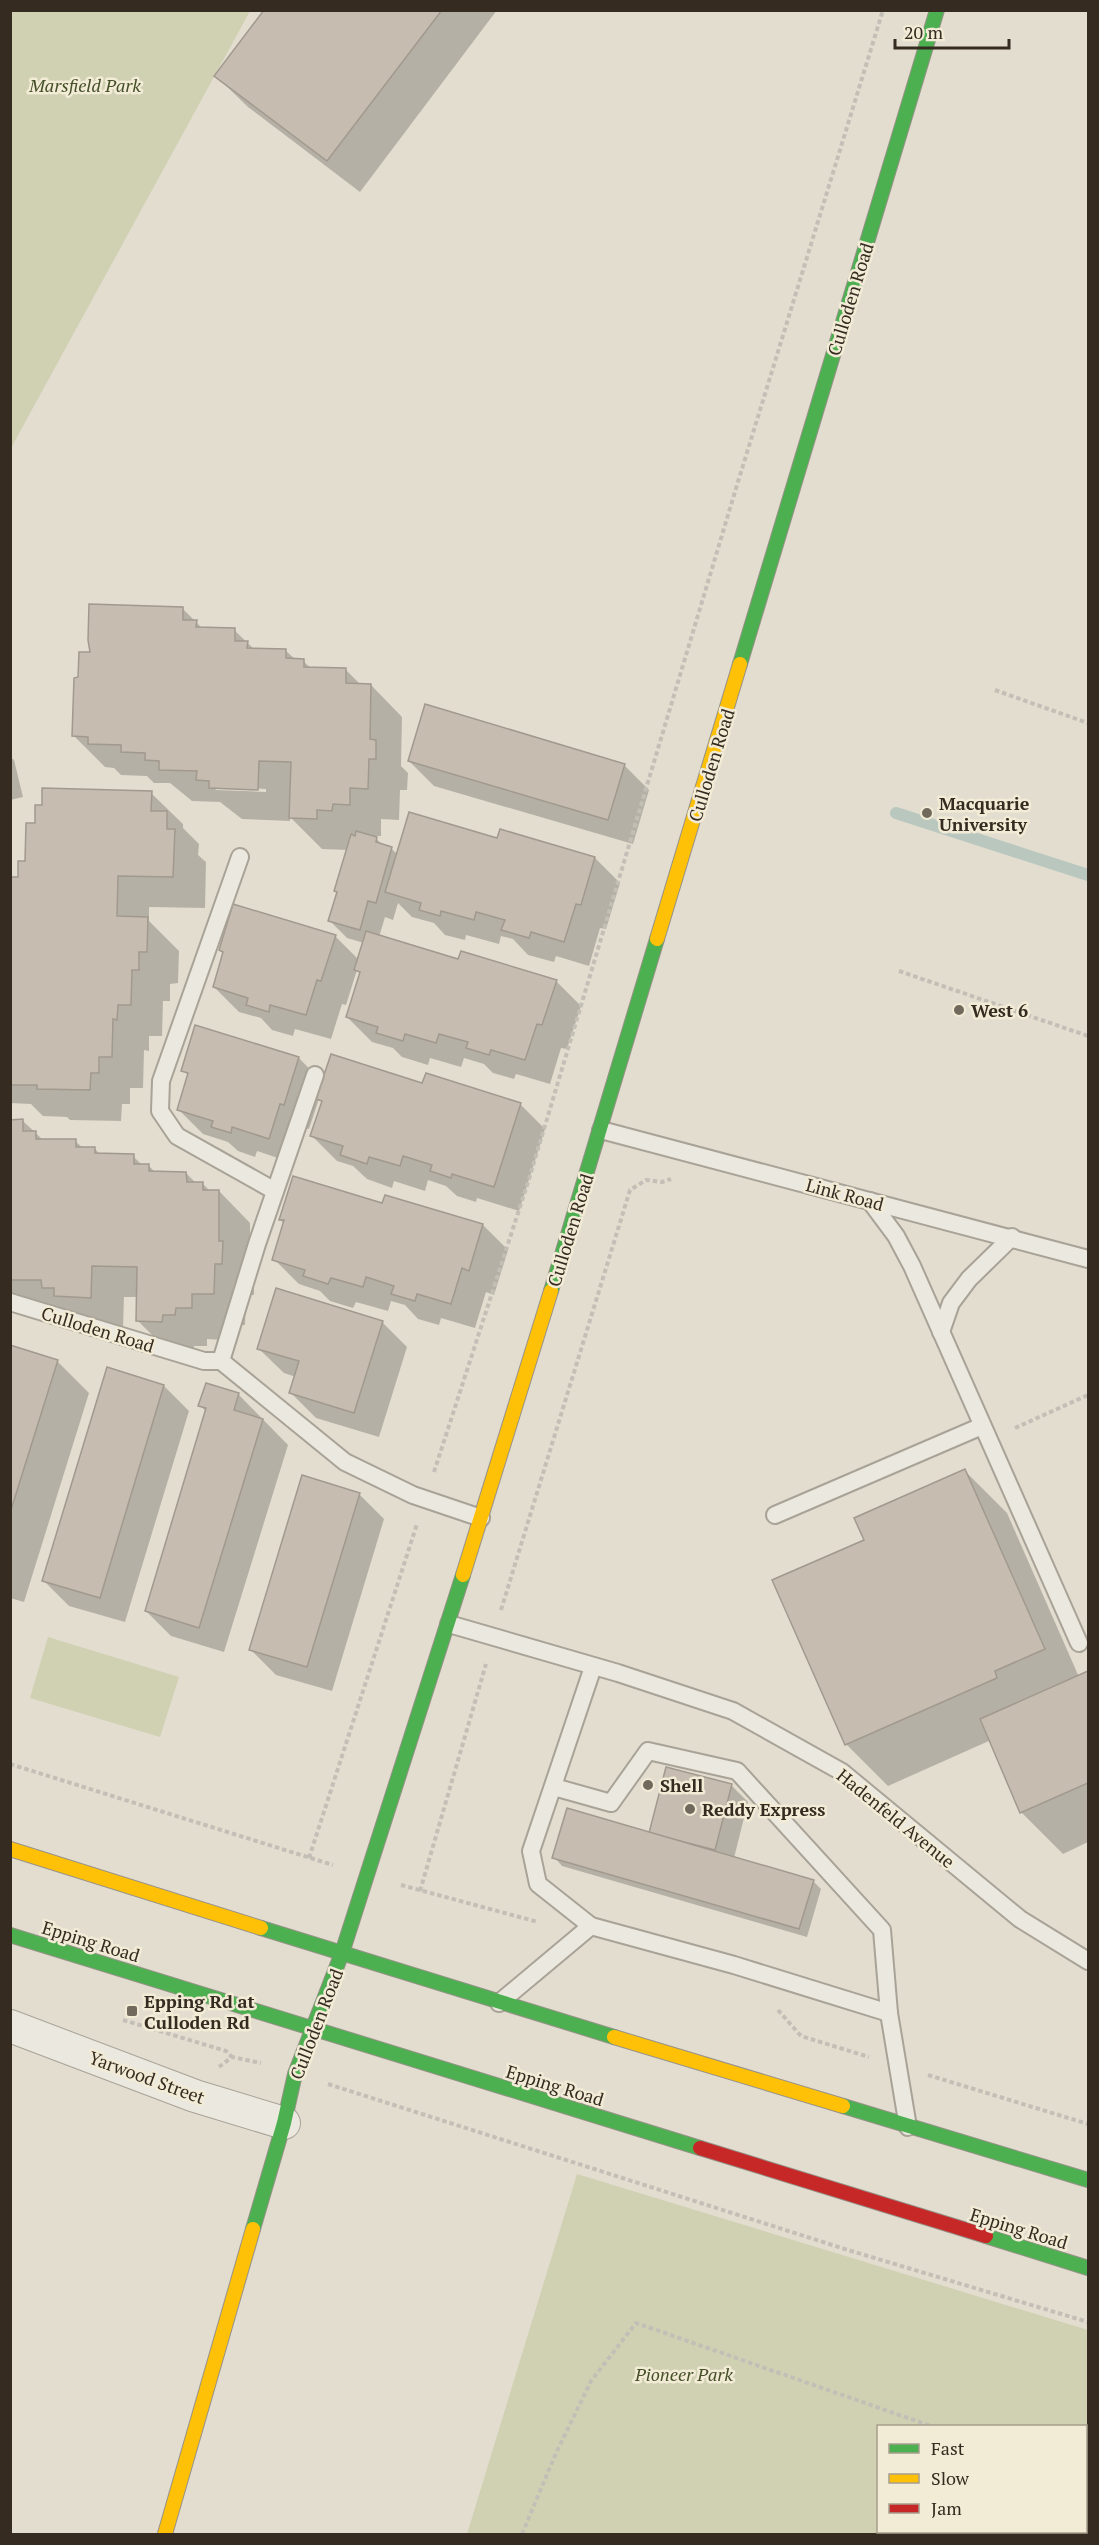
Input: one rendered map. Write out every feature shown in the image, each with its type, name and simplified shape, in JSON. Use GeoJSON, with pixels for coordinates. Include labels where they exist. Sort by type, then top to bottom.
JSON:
{"type":"FeatureCollection","features":[{"type":"Feature","properties":{"kind":"street","name":"Culloden Road"},"geometry":{"type":"LineString","coordinates":[[165,2535],[284,2123],[295,2074],[342,1953],[449,1624],[601,1130],[937,10]]}},
{"type":"Feature","properties":{"kind":"street"},"geometry":{"type":"LineString","coordinates":[[10,1849],[499,2003],[1089,2180]]}},
{"type":"Feature","properties":{"kind":"street","name":"Epping Road"},"geometry":{"type":"LineString","coordinates":[[10,1935],[1089,2268]]}},
{"type":"Feature","properties":{"kind":"street","name":"Yarwood Street"},"geometry":{"type":"LineString","coordinates":[[10,2026],[195,2096],[284,2123]]}},
{"type":"Feature","properties":{"kind":"lane"},"geometry":{"type":"LineString","coordinates":[[240,857],[160,1081],[160,1111],[177,1136],[275,1191]]}},
{"type":"Feature","properties":{"kind":"lane"},"geometry":{"type":"LineString","coordinates":[[315,1075],[221,1361],[345,1462],[425,1498],[481,1518]]}},
{"type":"Feature","properties":{"kind":"lane","name":"Link Road"},"geometry":{"type":"LineString","coordinates":[[601,1130],[1089,1259]]}},
{"type":"Feature","properties":{"kind":"lane"},"geometry":{"type":"LineString","coordinates":[[870,1201],[896,1236],[912,1266],[1079,1643]]}},
{"type":"Feature","properties":{"kind":"lane"},"geometry":{"type":"LineString","coordinates":[[941,1332],[951,1303],[969,1279],[1012,1237]]}},
{"type":"Feature","properties":{"kind":"lane","name":"Culloden Road"},"geometry":{"type":"LineString","coordinates":[[10,1302],[204,1361],[221,1361]]}},
{"type":"Feature","properties":{"kind":"lane"},"geometry":{"type":"LineString","coordinates":[[775,1515],[985,1433]]}},
{"type":"Feature","properties":{"kind":"lane","name":"Hadenfeld Avenue"},"geometry":{"type":"LineString","coordinates":[[449,1624],[618,1673],[734,1711],[842,1772],[1020,1919],[1089,1961]]}},
{"type":"Feature","properties":{"kind":"lane"},"geometry":{"type":"LineString","coordinates":[[593,1667],[531,1851],[538,1884],[591,1926],[734,1965],[889,2013]]}},
{"type":"Feature","properties":{"kind":"lane"},"geometry":{"type":"LineString","coordinates":[[554,1787],[611,1803],[648,1751],[737,1772],[882,1930],[889,2013],[908,2127]]}},
{"type":"Feature","properties":{"kind":"lane"},"geometry":{"type":"LineString","coordinates":[[499,2003],[591,1926]]}},
{"type":"Feature","properties":{"kind":"path"},"geometry":{"type":"LineString","coordinates":[[309,1858],[529,1179],[737,485],[883,10]]}},
{"type":"Feature","properties":{"kind":"path"},"geometry":{"type":"LineString","coordinates":[[995,690],[1089,723]]}},
{"type":"Feature","properties":{"kind":"path"},"geometry":{"type":"LineString","coordinates":[[898,971],[1089,1036]]}},
{"type":"Feature","properties":{"kind":"path"},"geometry":{"type":"LineString","coordinates":[[420,1891],[493,1637],[630,1190],[646,1180],[662,1182],[673,1178]]}},
{"type":"Feature","properties":{"kind":"path"},"geometry":{"type":"LineString","coordinates":[[985,1433],[1089,1395]]}},
{"type":"Feature","properties":{"kind":"path"},"geometry":{"type":"LineString","coordinates":[[10,1764],[368,1876]]}},
{"type":"Feature","properties":{"kind":"path"},"geometry":{"type":"LineString","coordinates":[[123,2020],[226,2051],[232,2057],[248,2059],[405,2107],[848,2250],[1089,2322]]}},
{"type":"Feature","properties":{"kind":"path"},"geometry":{"type":"LineString","coordinates":[[195,2096],[221,2064],[232,2057]]}},
{"type":"Feature","properties":{"kind":"path"},"geometry":{"type":"LineString","coordinates":[[522,2535],[556,2453],[591,2380],[636,2323],[925,2425]]}},
{"type":"Feature","properties":{"kind":"green space","name":"Marsfield Park"},"geometry":{"type":"Polygon","coordinates":[[[10,11],[250,11],[11,448],[10,448],[10,11]]]}},
{"type":"Feature","properties":{"kind":"green space"},"geometry":{"type":"Polygon","coordinates":[[[48,1637],[179,1677],[160,1737],[30,1698],[48,1637]]]}},
{"type":"Feature","properties":{"kind":"green space","name":"Pioneer Park"},"geometry":{"type":"Polygon","coordinates":[[[577,2174],[1088,2330],[1088,2534],[467,2534],[577,2174]]]}},
{"type":"Feature","properties":{"kind":"building"},"geometry":{"type":"Polygon","coordinates":[[[264,10],[442,10],[327,161],[214,76],[264,10]]]}},
{"type":"Feature","properties":{"kind":"building"},"geometry":{"type":"Polygon","coordinates":[[[89,604],[183,607],[183,620],[197,620],[196,627],[235,628],[235,641],[248,641],[247,648],[286,649],[286,658],[304,659],[304,667],[346,668],[346,683],[371,684],[370,739],[376,740],[376,759],[369,759],[368,789],[350,788],[350,805],[333,804],[332,811],[317,810],[317,819],[289,818],[291,762],[259,761],[258,790],[209,788],[209,781],[196,780],[197,771],[159,770],[159,761],[145,760],[145,753],[121,752],[121,745],[88,744],[88,737],[72,736],[74,678],[78,677],[79,652],[90,652],[89,604]]]}},
{"type":"Feature","properties":{"kind":"building"},"geometry":{"type":"Polygon","coordinates":[[[425,704],[625,764],[608,820],[408,761],[425,704]]]}},
{"type":"Feature","properties":{"kind":"building"},"geometry":{"type":"Polygon","coordinates":[[[42,788],[152,791],[151,811],[167,811],[167,829],[175,829],[173,877],[118,876],[117,916],[148,917],[147,952],[139,952],[139,970],[132,970],[131,1005],[118,1005],[117,1020],[113,1019],[112,1057],[99,1057],[99,1073],[91,1073],[90,1090],[37,1089],[37,1085],[10,1085],[10,877],[18,877],[18,861],[25,861],[26,823],[35,823],[35,805],[42,805],[42,788]]]}},
{"type":"Feature","properties":{"kind":"building"},"geometry":{"type":"Polygon","coordinates":[[[409,812],[497,838],[500,829],[595,857],[581,905],[576,904],[564,942],[531,932],[529,938],[501,930],[505,920],[476,912],[474,920],[441,911],[440,916],[419,910],[421,903],[385,892],[409,812]]]}},
{"type":"Feature","properties":{"kind":"building"},"geometry":{"type":"Polygon","coordinates":[[[356,831],[377,837],[376,842],[392,847],[376,903],[368,901],[360,930],[328,921],[337,892],[334,891],[351,834],[355,836],[356,831]]]}},
{"type":"Feature","properties":{"kind":"building"},"geometry":{"type":"Polygon","coordinates":[[[233,904],[336,935],[321,981],[317,980],[306,1015],[270,1005],[269,1012],[246,1005],[248,998],[213,987],[223,952],[219,950],[233,904]]]}},
{"type":"Feature","properties":{"kind":"building"},"geometry":{"type":"Polygon","coordinates":[[[366,931],[458,959],[461,951],[557,980],[542,1025],[537,1024],[525,1060],[491,1050],[489,1055],[466,1048],[468,1042],[439,1034],[436,1043],[405,1034],[403,1041],[376,1033],[378,1027],[346,1017],[360,972],[354,970],[366,931]]]}},
{"type":"Feature","properties":{"kind":"building"},"geometry":{"type":"Polygon","coordinates":[[[195,1025],[299,1057],[284,1105],[280,1104],[269,1139],[232,1127],[231,1133],[211,1127],[213,1121],[177,1110],[188,1073],[181,1071],[195,1025]]]}},
{"type":"Feature","properties":{"kind":"building"},"geometry":{"type":"Polygon","coordinates":[[[331,1054],[422,1083],[426,1073],[521,1103],[494,1187],[452,1174],[451,1178],[430,1171],[432,1165],[403,1156],[400,1166],[369,1157],[367,1164],[340,1155],[343,1146],[310,1136],[322,1101],[316,1099],[331,1054]]]}},
{"type":"Feature","properties":{"kind":"building"},"geometry":{"type":"Polygon","coordinates":[[[23,1119],[23,1131],[36,1131],[36,1139],[76,1139],[76,1147],[95,1147],[95,1153],[134,1154],[134,1164],[149,1164],[149,1171],[186,1172],[187,1182],[203,1182],[203,1190],[219,1190],[219,1241],[223,1241],[222,1264],[215,1264],[214,1294],[192,1294],[192,1308],[176,1308],[175,1315],[163,1315],[162,1322],[136,1321],[137,1267],[92,1266],[91,1298],[54,1296],[54,1288],[42,1288],[41,1280],[10,1280],[10,1120],[23,1119]]]}},
{"type":"Feature","properties":{"kind":"building"},"geometry":{"type":"Polygon","coordinates":[[[293,1176],[382,1203],[385,1195],[483,1224],[469,1271],[462,1268],[451,1304],[417,1294],[415,1301],[391,1294],[394,1286],[366,1277],[363,1287],[331,1278],[328,1284],[303,1276],[305,1270],[272,1260],[284,1220],[279,1220],[293,1176]]]}},
{"type":"Feature","properties":{"kind":"building"},"geometry":{"type":"Polygon","coordinates":[[[276,1288],[383,1321],[354,1413],[289,1393],[299,1361],[257,1349],[276,1288]]]}},
{"type":"Feature","properties":{"kind":"building"},"geometry":{"type":"Polygon","coordinates":[[[10,1345],[58,1360],[10,1513],[10,1345]]]}},
{"type":"Feature","properties":{"kind":"building"},"geometry":{"type":"Polygon","coordinates":[[[107,1367],[164,1385],[100,1598],[42,1581],[107,1367]]]}},
{"type":"Feature","properties":{"kind":"building"},"geometry":{"type":"Polygon","coordinates":[[[206,1383],[239,1393],[234,1410],[263,1419],[199,1628],[145,1611],[206,1408],[198,1406],[206,1383]]]}},
{"type":"Feature","properties":{"kind":"building"},"geometry":{"type":"Polygon","coordinates":[[[965,1469],[1045,1649],[995,1671],[997,1678],[845,1745],[772,1580],[864,1540],[854,1518],[965,1469]]]}},
{"type":"Feature","properties":{"kind":"building"},"geometry":{"type":"Polygon","coordinates":[[[302,1475],[360,1493],[307,1667],[249,1650],[302,1475]]]}},
{"type":"Feature","properties":{"kind":"building"},"geometry":{"type":"Polygon","coordinates":[[[1088,1671],[1088,1783],[1020,1813],[980,1719],[1088,1671]]]}},
{"type":"Feature","properties":{"kind":"building","name":"Reddy Express"},"geometry":{"type":"Polygon","coordinates":[[[666,1767],[732,1784],[715,1850],[649,1833],[666,1767]]]}},
{"type":"Feature","properties":{"kind":"building"},"geometry":{"type":"Polygon","coordinates":[[[567,1808],[814,1880],[799,1929],[552,1858],[567,1808]]]}},
{"type":"Feature","properties":{"kind":"waterway"},"geometry":{"type":"LineString","coordinates":[[896,813],[1088,875]]}},
{"type":"Feature","properties":{"kind":"traffic: fast"},"geometry":{"type":"LineString","coordinates":[[740,664],[937,10]]}},
{"type":"Feature","properties":{"kind":"traffic: fast"},"geometry":{"type":"LineString","coordinates":[[551,1291],[657,939]]}},
{"type":"Feature","properties":{"kind":"traffic: fast"},"geometry":{"type":"LineString","coordinates":[[253,2229],[284,2123],[295,2074],[342,1953],[463,1575]]}},
{"type":"Feature","properties":{"kind":"traffic: fast"},"geometry":{"type":"LineString","coordinates":[[261,1928],[614,2037]]}},
{"type":"Feature","properties":{"kind":"traffic: fast"},"geometry":{"type":"LineString","coordinates":[[10,1935],[700,2148]]}},
{"type":"Feature","properties":{"kind":"traffic: fast"},"geometry":{"type":"LineString","coordinates":[[843,2106],[1088,2180]]}},
{"type":"Feature","properties":{"kind":"traffic: fast"},"geometry":{"type":"LineString","coordinates":[[986,2236],[1088,2268]]}},
{"type":"Feature","properties":{"kind":"traffic: slow"},"geometry":{"type":"LineString","coordinates":[[657,939],[740,664]]}},
{"type":"Feature","properties":{"kind":"traffic: slow"},"geometry":{"type":"LineString","coordinates":[[463,1575],[551,1291]]}},
{"type":"Feature","properties":{"kind":"traffic: slow"},"geometry":{"type":"LineString","coordinates":[[10,1849],[261,1928]]}},
{"type":"Feature","properties":{"kind":"traffic: slow"},"geometry":{"type":"LineString","coordinates":[[614,2037],[843,2106]]}},
{"type":"Feature","properties":{"kind":"traffic: slow"},"geometry":{"type":"LineString","coordinates":[[165,2534],[253,2229]]}},
{"type":"Feature","properties":{"kind":"traffic: jam"},"geometry":{"type":"LineString","coordinates":[[700,2148],[986,2236]]}},
{"type":"Feature","properties":{"kind":"place","name":"Macquarie University"},"geometry":{"type":"Point","coordinates":[927,813]}},
{"type":"Feature","properties":{"kind":"place","name":"West 6"},"geometry":{"type":"Point","coordinates":[959,1010]}},
{"type":"Feature","properties":{"kind":"place","name":"Shell"},"geometry":{"type":"Point","coordinates":[648,1785]}},
{"type":"Feature","properties":{"kind":"place","name":"Reddy Express"},"geometry":{"type":"Point","coordinates":[690,1809]}},
{"type":"Feature","properties":{"kind":"place","name":"Epping Rd at Culloden Rd"},"geometry":{"type":"Point","coordinates":[132,2011]}}]}
